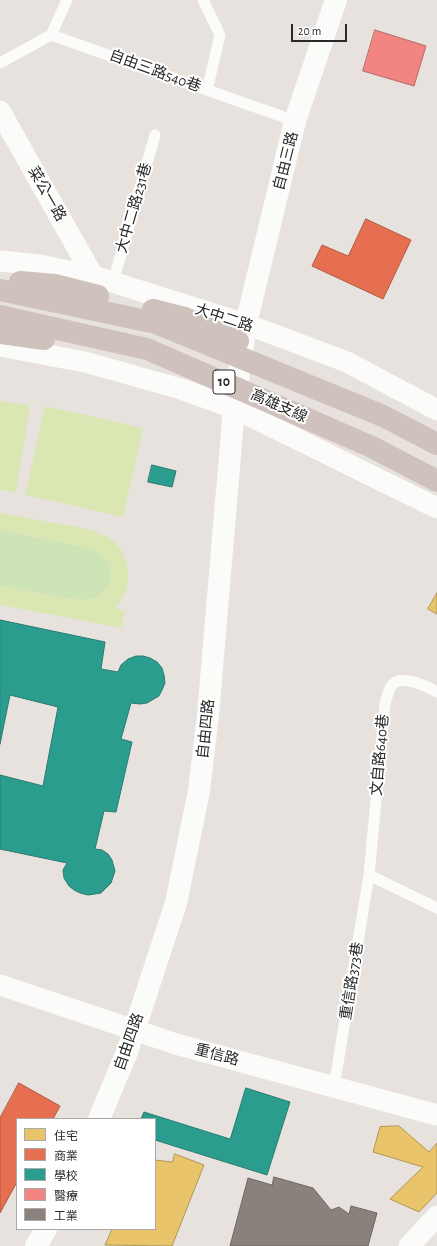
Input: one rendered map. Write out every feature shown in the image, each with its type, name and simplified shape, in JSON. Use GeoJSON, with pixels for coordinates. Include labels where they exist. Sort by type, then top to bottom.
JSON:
{"type":"FeatureCollection","features":[{"type":"Feature","properties":{"kind":"highway"},"geometry":{"type":"LineString","coordinates":[[0,280],[54,285],[184,318],[392,407],[437,429]]}},
{"type":"Feature","properties":{"kind":"highway","name":"高雄支線"},"geometry":{"type":"LineString","coordinates":[[0,290],[156,323],[383,416],[437,444]]}},
{"type":"Feature","properties":{"kind":"highway","name":"高雄支線"},"geometry":{"type":"LineString","coordinates":[[0,316],[147,349],[372,447],[437,481]]}},
{"type":"Feature","properties":{"kind":"highway"},"geometry":{"type":"LineString","coordinates":[[0,333],[110,348]]}},
{"type":"Feature","properties":{"kind":"street","name":"自由三路"},"geometry":{"type":"LineString","coordinates":[[246,324],[295,121],[336,0]]}},
{"type":"Feature","properties":{"kind":"street","name":"菜公一路"},"geometry":{"type":"LineString","coordinates":[[0,111],[103,279]]}},
{"type":"Feature","properties":{"kind":"street","name":"大中二路"},"geometry":{"type":"LineString","coordinates":[[0,261],[40,265],[103,279],[246,324],[347,362],[437,410]]}},
{"type":"Feature","properties":{"kind":"street"},"geometry":{"type":"LineString","coordinates":[[0,323],[110,348],[172,367],[193,379],[234,408]]}},
{"type":"Feature","properties":{"kind":"street","name":"自由四路"},"geometry":{"type":"LineString","coordinates":[[99,1118],[115,1084],[176,903],[199,791],[208,715],[234,408],[246,324]]}},
{"type":"Feature","properties":{"kind":"street"},"geometry":{"type":"LineString","coordinates":[[0,346],[85,362],[181,389],[234,408],[437,508]]}},
{"type":"Feature","properties":{"kind":"street","name":"重信路"},"geometry":{"type":"LineString","coordinates":[[0,985],[176,1044],[437,1115]]}},
{"type":"Feature","properties":{"kind":"street"},"geometry":{"type":"LineString","coordinates":[[409,1246],[437,1216]]}},
{"type":"Feature","properties":{"kind":"lane"},"geometry":{"type":"LineString","coordinates":[[0,63],[51,35],[68,0]]}},
{"type":"Feature","properties":{"kind":"lane"},"geometry":{"type":"LineString","coordinates":[[203,0],[220,35],[207,90]]}},
{"type":"Feature","properties":{"kind":"lane","name":"自由三路540巷"},"geometry":{"type":"LineString","coordinates":[[51,35],[295,121]]}},
{"type":"Feature","properties":{"kind":"lane","name":"大中二路231巷"},"geometry":{"type":"LineString","coordinates":[[103,279],[155,135]]}},
{"type":"Feature","properties":{"kind":"lane","name":"文自路640巷"},"geometry":{"type":"LineString","coordinates":[[369,875],[385,704],[389,690],[393,684],[399,681],[415,682],[437,692]]}},
{"type":"Feature","properties":{"kind":"lane"},"geometry":{"type":"LineString","coordinates":[[369,875],[437,908]]}},
{"type":"Feature","properties":{"kind":"lane","name":"重信路373巷"},"geometry":{"type":"LineString","coordinates":[[334,1087],[369,875]]}},
{"type":"Feature","properties":{"kind":"green space"},"geometry":{"type":"Polygon","coordinates":[[[0,401],[30,405],[16,492],[0,490],[0,401]]]}},
{"type":"Feature","properties":{"kind":"green space"},"geometry":{"type":"Polygon","coordinates":[[[45,406],[143,428],[123,517],[25,495],[45,406]]]}},
{"type":"Feature","properties":{"kind":"green space"},"geometry":{"type":"Polygon","coordinates":[[[0,513],[91,530],[112,540],[120,548],[126,559],[128,572],[128,582],[125,592],[115,608],[125,611],[121,628],[0,605],[0,585],[45,595],[85,600],[93,598],[100,595],[109,584],[111,569],[103,556],[94,550],[0,530],[0,513]]]}},
{"type":"Feature","properties":{"kind":"green space"},"geometry":{"type":"Polygon","coordinates":[[[0,530],[84,547],[96,551],[108,562],[111,569],[109,584],[100,595],[85,600],[45,595],[0,585],[0,530]]]}},
{"type":"Feature","properties":{"kind":"building: 住宅"},"geometry":{"type":"Polygon","coordinates":[[[437,593],[437,614],[428,609],[437,593]]]}},
{"type":"Feature","properties":{"kind":"building: 住宅"},"geometry":{"type":"Polygon","coordinates":[[[399,1126],[429,1152],[437,1143],[437,1193],[419,1212],[390,1199],[423,1167],[373,1152],[380,1127],[399,1126]]]}},
{"type":"Feature","properties":{"kind":"building: 住宅"},"geometry":{"type":"Polygon","coordinates":[[[175,1154],[204,1165],[172,1246],[105,1245],[112,1230],[156,1230],[156,1160],[172,1162],[175,1154]]]}},
{"type":"Feature","properties":{"kind":"building: 商業"},"geometry":{"type":"Polygon","coordinates":[[[366,219],[411,240],[383,299],[312,266],[322,245],[348,256],[366,219]]]}},
{"type":"Feature","properties":{"kind":"building: 商業"},"geometry":{"type":"Polygon","coordinates":[[[19,1083],[60,1106],[54,1118],[16,1118],[16,1184],[0,1213],[0,1118],[19,1083]]]}},
{"type":"Feature","properties":{"kind":"building: 學校"},"geometry":{"type":"Polygon","coordinates":[[[152,465],[176,471],[172,487],[148,482],[152,465]]]}},
{"type":"Feature","properties":{"kind":"building: 學校"},"geometry":{"type":"Polygon","coordinates":[[[0,620],[105,642],[101,669],[118,672],[121,665],[128,659],[136,656],[150,658],[157,662],[162,668],[165,683],[159,696],[147,703],[131,703],[121,739],[132,742],[116,812],[104,811],[95,849],[102,850],[108,854],[112,860],[115,871],[111,883],[101,893],[88,895],[80,893],[69,886],[64,878],[63,870],[67,863],[0,849],[0,775],[43,786],[58,707],[10,695],[0,744],[0,620]]]}},
{"type":"Feature","properties":{"kind":"building: 學校"},"geometry":{"type":"Polygon","coordinates":[[[246,1088],[290,1102],[267,1175],[156,1140],[156,1118],[141,1118],[144,1112],[230,1139],[246,1088]]]}},
{"type":"Feature","properties":{"kind":"building: 醫療"},"geometry":{"type":"Polygon","coordinates":[[[375,30],[426,46],[414,86],[363,71],[375,30]]]}},
{"type":"Feature","properties":{"kind":"building: 工業"},"geometry":{"type":"Polygon","coordinates":[[[274,1177],[313,1188],[331,1210],[339,1207],[349,1214],[351,1206],[377,1213],[368,1246],[230,1246],[248,1178],[272,1185],[274,1177]]]}}]}
